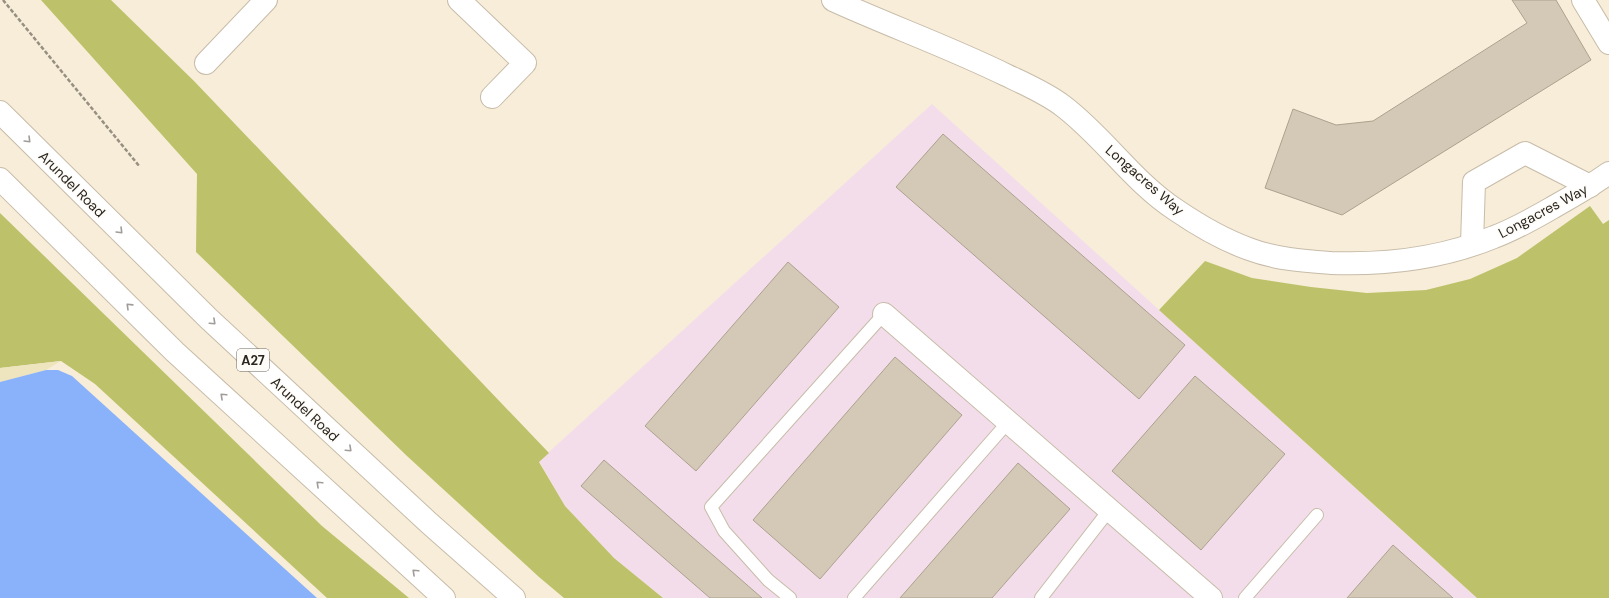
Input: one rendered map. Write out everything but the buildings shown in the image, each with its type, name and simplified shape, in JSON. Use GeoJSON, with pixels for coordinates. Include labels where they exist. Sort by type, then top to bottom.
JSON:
{"type":"FeatureCollection","features":[{"type":"Feature","properties":{"kind":"main road"},"geometry":{"type":"LineString","coordinates":[[206,63],[266,0]]}},
{"type":"Feature","properties":{"kind":"main road"},"geometry":{"type":"LineString","coordinates":[[459,0],[525,63],[492,97]]}},
{"type":"Feature","properties":{"kind":"main road","name":"Longacres Way"},"geometry":{"type":"LineString","coordinates":[[833,0],[983,63],[1043,93],[1064,107],[1134,174],[1175,210],[1206,229],[1250,250],[1299,261],[1354,264],[1433,256],[1494,238],[1522,225],[1590,186],[1609,173]]}},
{"type":"Feature","properties":{"kind":"main road"},"geometry":{"type":"LineString","coordinates":[[1583,0],[1609,43]]}},
{"type":"Feature","properties":{"kind":"main road","name":"Arundel Road"},"geometry":{"type":"LineString","coordinates":[[0,112],[209,319],[428,523],[514,598]]}},
{"type":"Feature","properties":{"kind":"main road"},"geometry":{"type":"LineString","coordinates":[[1472,244],[1474,182],[1525,153],[1590,186]]}},
{"type":"Feature","properties":{"kind":"main road"},"geometry":{"type":"LineString","coordinates":[[0,179],[176,352],[444,598]]}},
{"type":"Feature","properties":{"kind":"main road"},"geometry":{"type":"LineString","coordinates":[[884,314],[1211,598]]}},
{"type":"Feature","properties":{"kind":"lane"},"geometry":{"type":"LineString","coordinates":[[790,598],[768,580],[724,531],[711,507],[884,314]]}},
{"type":"Feature","properties":{"kind":"lane"},"geometry":{"type":"LineString","coordinates":[[854,598],[1009,421]]}},
{"type":"Feature","properties":{"kind":"lane"},"geometry":{"type":"LineString","coordinates":[[1041,598],[1110,509]]}},
{"type":"Feature","properties":{"kind":"lane"},"geometry":{"type":"LineString","coordinates":[[1246,598],[1317,515]]}},
{"type":"Feature","properties":{"kind":"path"},"geometry":{"type":"LineString","coordinates":[[3,0],[140,167]]}},
{"type":"Feature","properties":{"kind":"shaded area"},"geometry":{"type":"Polygon","coordinates":[[[932,104],[1477,598],[663,598],[614,558],[565,506],[539,461],[932,104]]]}},
{"type":"Feature","properties":{"kind":"green space"},"geometry":{"type":"Polygon","coordinates":[[[41,0],[111,0],[194,81],[549,453],[539,462],[565,506],[614,558],[663,598],[564,598],[407,456],[196,252],[197,174],[41,0]]]}},
{"type":"Feature","properties":{"kind":"green space"},"geometry":{"type":"Polygon","coordinates":[[[1590,206],[1603,224],[1609,220],[1609,598],[1477,598],[1159,310],[1205,261],[1252,278],[1311,287],[1367,293],[1426,290],[1470,279],[1517,258],[1590,206]]]}},
{"type":"Feature","properties":{"kind":"green space"},"geometry":{"type":"Polygon","coordinates":[[[0,213],[322,526],[409,598],[327,598],[95,384],[61,361],[0,368],[0,213]]]}},
{"type":"Feature","properties":{"kind":"sand"},"geometry":{"type":"Polygon","coordinates":[[[61,361],[46,370],[0,382],[0,368],[61,361]]]}},
{"type":"Feature","properties":{"kind":"water"},"geometry":{"type":"Polygon","coordinates":[[[46,370],[58,370],[72,376],[317,598],[0,598],[0,382],[46,370]]]}}]}
